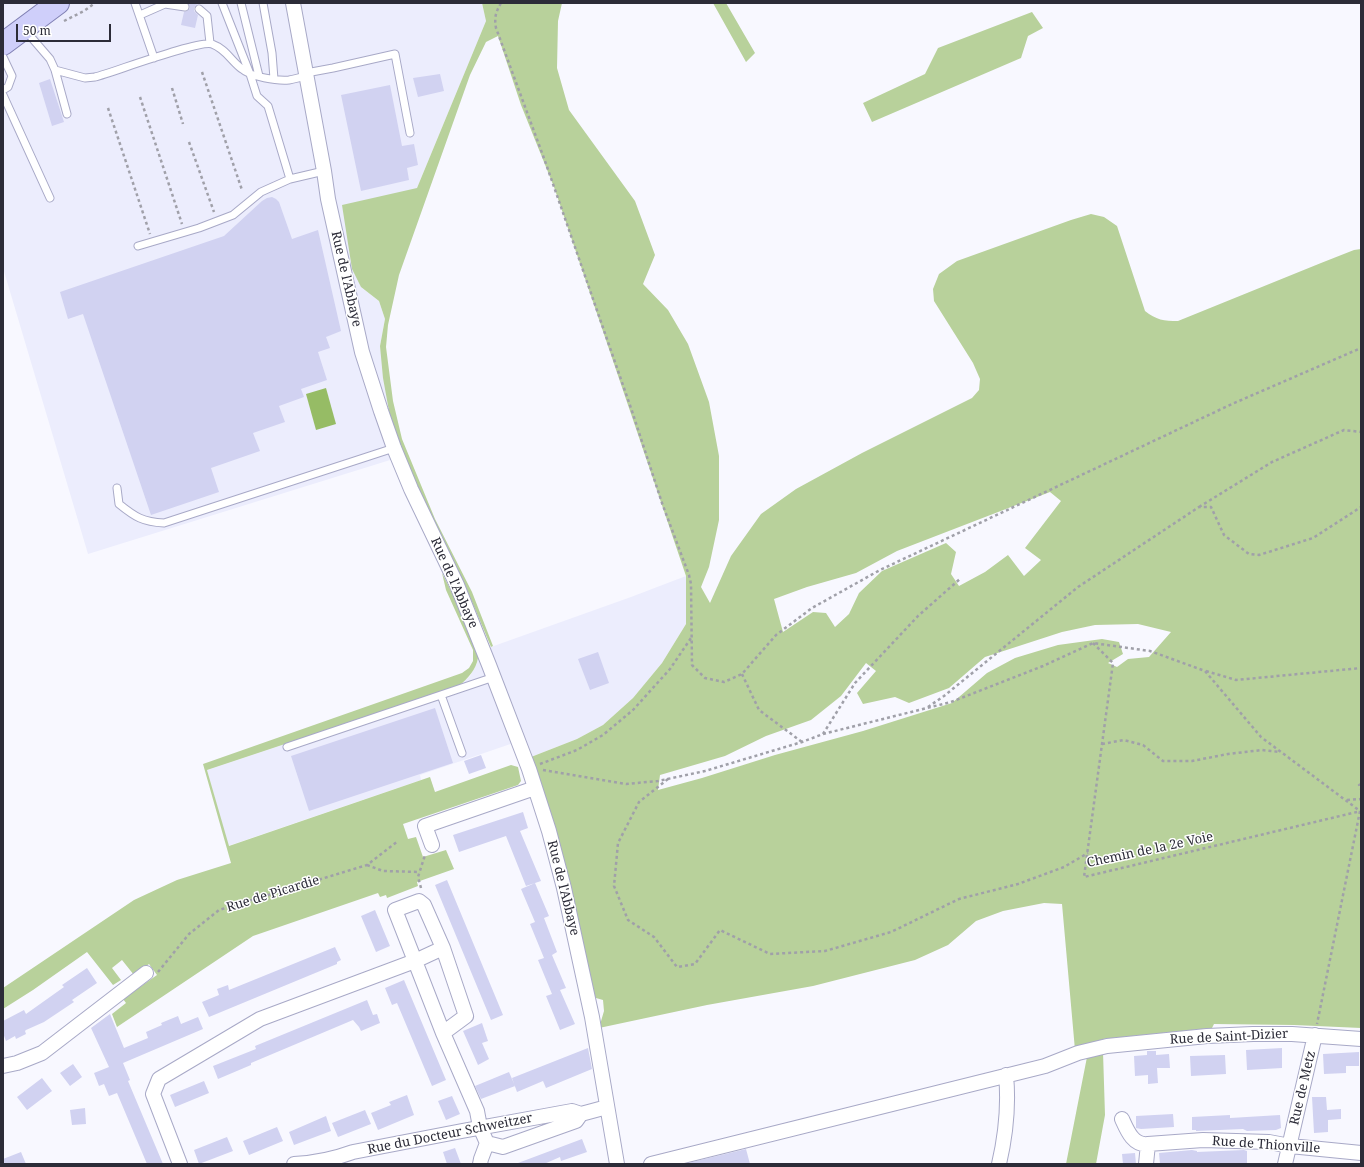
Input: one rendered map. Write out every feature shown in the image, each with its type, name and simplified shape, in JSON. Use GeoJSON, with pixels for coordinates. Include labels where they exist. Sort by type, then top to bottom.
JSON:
{"type":"FeatureCollection","features":[{"type":"Feature","properties":{"kind":"main road"},"geometry":{"type":"LineString","coordinates":[[3,44],[13,30],[42,3]]}},
{"type":"Feature","properties":{"kind":"main road"},"geometry":{"type":"LineString","coordinates":[[13,30],[61,12]]}},
{"type":"Feature","properties":{"kind":"street","name":"Rue de l'Abbaye"},"geometry":{"type":"LineString","coordinates":[[293,3],[328,199],[362,352],[394,448],[411,490],[456,584],[494,677],[529,769],[549,831],[566,896],[594,1024],[617,1164]]}},
{"type":"Feature","properties":{"kind":"street"},"geometry":{"type":"LineString","coordinates":[[432,845],[425,826],[535,788]]}},
{"type":"Feature","properties":{"kind":"street"},"geometry":{"type":"LineString","coordinates":[[443,1033],[466,1016],[443,948],[424,904],[419,901],[395,910],[443,1033],[477,1111],[480,1127],[487,1143],[480,1164]]}},
{"type":"Feature","properties":{"kind":"street"},"geometry":{"type":"LineString","coordinates":[[180,1164],[153,1094],[159,1079],[260,1019],[415,961],[443,948]]}},
{"type":"Feature","properties":{"kind":"street"},"geometry":{"type":"LineString","coordinates":[[3,1066],[16,1063],[42,1053],[146,973]]}},
{"type":"Feature","properties":{"kind":"street","name":"Rue de Saint-Dizier"},"geometry":{"type":"LineString","coordinates":[[651,1164],[1045,1066],[1078,1053],[1097,1048],[1207,1036],[1253,1034],[1315,1035],[1361,1039]]}},
{"type":"Feature","properties":{"kind":"street","name":"Rue de Metz"},"geometry":{"type":"LineString","coordinates":[[1286,1164],[1315,1035]]}},
{"type":"Feature","properties":{"kind":"street"},"geometry":{"type":"LineString","coordinates":[[999,1164],[1008,1119],[1006,1075]]}},
{"type":"Feature","properties":{"kind":"street","name":"Rue du Docteur Schweitzer"},"geometry":{"type":"LineString","coordinates":[[294,1164],[311,1163],[339,1157],[353,1152],[480,1127],[572,1111],[581,1114],[607,1107]]}},
{"type":"Feature","properties":{"kind":"street"},"geometry":{"type":"LineString","coordinates":[[487,1143],[503,1148],[576,1120],[581,1114]]}},
{"type":"Feature","properties":{"kind":"street","name":"Rue de Thionville"},"geometry":{"type":"LineString","coordinates":[[1122,1119],[1132,1138],[1143,1144],[1203,1140],[1269,1142],[1290,1146],[1361,1153]]}},
{"type":"Feature","properties":{"kind":"street"},"geometry":{"type":"LineString","coordinates":[[1146,1164],[1148,1144]]}},
{"type":"Feature","properties":{"kind":"lane"},"geometry":{"type":"LineString","coordinates":[[136,3],[154,58]]}},
{"type":"Feature","properties":{"kind":"lane"},"geometry":{"type":"LineString","coordinates":[[222,3],[250,74],[256,96],[268,106],[290,179]]}},
{"type":"Feature","properties":{"kind":"lane"},"geometry":{"type":"LineString","coordinates":[[241,3],[259,76]]}},
{"type":"Feature","properties":{"kind":"lane"},"geometry":{"type":"LineString","coordinates":[[264,3],[272,53],[274,79]]}},
{"type":"Feature","properties":{"kind":"lane"},"geometry":{"type":"LineString","coordinates":[[140,15],[165,4],[185,7]]}},
{"type":"Feature","properties":{"kind":"lane"},"geometry":{"type":"LineString","coordinates":[[199,9],[207,16],[210,43]]}},
{"type":"Feature","properties":{"kind":"lane"},"geometry":{"type":"LineString","coordinates":[[13,30],[50,59],[55,70],[67,114]]}},
{"type":"Feature","properties":{"kind":"lane"},"geometry":{"type":"LineString","coordinates":[[55,70],[85,78],[95,77],[188,47],[210,43],[226,52],[242,70],[250,74],[288,80],[395,54],[410,133]]}},
{"type":"Feature","properties":{"kind":"lane"},"geometry":{"type":"LineString","coordinates":[[3,57],[12,76],[8,87],[3,90]]}},
{"type":"Feature","properties":{"kind":"lane"},"geometry":{"type":"LineString","coordinates":[[3,95],[50,198]]}},
{"type":"Feature","properties":{"kind":"lane"},"geometry":{"type":"LineString","coordinates":[[138,246],[185,232],[233,215],[261,192],[290,179],[324,171]]}},
{"type":"Feature","properties":{"kind":"lane"},"geometry":{"type":"LineString","coordinates":[[117,488],[119,504],[134,515],[150,522],[164,523],[394,448]]}},
{"type":"Feature","properties":{"kind":"lane"},"geometry":{"type":"LineString","coordinates":[[287,747],[494,677]]}},
{"type":"Feature","properties":{"kind":"lane"},"geometry":{"type":"LineString","coordinates":[[441,695],[462,753]]}},
{"type":"Feature","properties":{"kind":"path"},"geometry":{"type":"LineString","coordinates":[[61,12],[84,11],[95,3]]}},
{"type":"Feature","properties":{"kind":"path"},"geometry":{"type":"LineString","coordinates":[[501,3],[496,13],[496,28],[545,161],[632,411],[662,503],[689,575],[692,665],[705,678],[724,682],[742,674],[776,635],[812,608],[880,570],[1232,404],[1361,348]]}},
{"type":"Feature","properties":{"kind":"path"},"geometry":{"type":"LineString","coordinates":[[202,72],[242,190]]}},
{"type":"Feature","properties":{"kind":"path"},"geometry":{"type":"LineString","coordinates":[[172,88],[183,124]]}},
{"type":"Feature","properties":{"kind":"path"},"geometry":{"type":"LineString","coordinates":[[140,97],[185,232]]}},
{"type":"Feature","properties":{"kind":"path"},"geometry":{"type":"LineString","coordinates":[[108,108],[152,242]]}},
{"type":"Feature","properties":{"kind":"path"},"geometry":{"type":"LineString","coordinates":[[189,142],[214,212]]}},
{"type":"Feature","properties":{"kind":"path"},"geometry":{"type":"LineString","coordinates":[[925,709],[944,696],[1078,587],[1199,507],[1272,462],[1344,430],[1361,432]]}},
{"type":"Feature","properties":{"kind":"path"},"geometry":{"type":"LineString","coordinates":[[1199,507],[1211,507],[1224,535],[1250,554],[1259,556],[1313,538],[1361,507]]}},
{"type":"Feature","properties":{"kind":"path"},"geometry":{"type":"LineString","coordinates":[[823,734],[855,683],[918,616],[961,578]]}},
{"type":"Feature","properties":{"kind":"path"},"geometry":{"type":"LineString","coordinates":[[529,769],[577,750],[603,735],[632,710],[670,669],[692,637]]}},
{"type":"Feature","properties":{"kind":"path"},"geometry":{"type":"LineString","coordinates":[[542,763],[543,770],[626,784],[668,779],[705,771],[802,742],[823,734],[958,700],[1043,666],[1093,643],[1150,651],[1205,671],[1236,680],[1361,668]]}},
{"type":"Feature","properties":{"kind":"path","name":"Chemin de la 2e Voie"},"geometry":{"type":"LineString","coordinates":[[1093,643],[1113,664],[1084,877],[1361,811]]}},
{"type":"Feature","properties":{"kind":"path"},"geometry":{"type":"LineString","coordinates":[[1205,671],[1261,737],[1361,811],[1315,1035]]}},
{"type":"Feature","properties":{"kind":"path"},"geometry":{"type":"LineString","coordinates":[[742,674],[759,710],[802,742]]}},
{"type":"Feature","properties":{"kind":"path"},"geometry":{"type":"LineString","coordinates":[[1102,744],[1124,740],[1143,745],[1163,761],[1192,761],[1262,750],[1281,752]]}},
{"type":"Feature","properties":{"kind":"path"},"geometry":{"type":"LineString","coordinates":[[668,779],[639,802],[625,829],[618,843],[614,886],[628,920],[654,937],[677,967],[695,964],[720,930],[770,954],[825,951],[891,932],[959,899],[1018,884],[1064,867],[1088,853]]}},
{"type":"Feature","properties":{"kind":"path"},"geometry":{"type":"LineString","coordinates":[[1361,784],[1359,785],[1361,789]]}},
{"type":"Feature","properties":{"kind":"path"},"geometry":{"type":"LineString","coordinates":[[1346,800],[1361,799]]}},
{"type":"Feature","properties":{"kind":"path","name":"Rue de Picardie"},"geometry":{"type":"LineString","coordinates":[[146,973],[157,973],[189,934],[219,910],[367,865],[398,841]]}},
{"type":"Feature","properties":{"kind":"path"},"geometry":{"type":"LineString","coordinates":[[419,901],[421,886],[418,877],[425,856],[432,845]]}},
{"type":"Feature","properties":{"kind":"path"},"geometry":{"type":"LineString","coordinates":[[367,865],[383,871],[420,872]]}},
{"type":"Feature","properties":{"kind":"shaded area"},"geometry":{"type":"Polygon","coordinates":[[[3,3],[482,3],[486,21],[417,188],[361,287],[379,301],[385,319],[380,346],[403,456],[88,554],[3,268],[3,3]]]}},
{"type":"Feature","properties":{"kind":"shaded area"},"geometry":{"type":"Polygon","coordinates":[[[482,3],[562,3],[558,21],[557,68],[569,110],[635,201],[655,255],[643,284],[668,310],[688,344],[709,402],[719,456],[719,520],[709,567],[701,587],[710,603],[731,556],[761,514],[796,489],[862,453],[972,398],[979,390],[980,379],[973,363],[934,301],[933,289],[939,274],[957,261],[1091,214],[1104,217],[1117,226],[1145,311],[1160,319],[1178,321],[1354,250],[1361,249],[1361,1028],[1214,1024],[1212,1028],[1103,1039],[1075,1050],[1062,904],[1044,903],[1003,911],[976,921],[948,945],[915,960],[813,986],[707,1005],[599,1028],[604,1011],[603,1000],[596,998],[592,992],[531,757],[577,739],[603,725],[633,698],[662,663],[686,624],[686,576],[554,187],[521,105],[498,36],[486,42],[470,75],[399,275],[388,325],[386,347],[393,401],[402,439],[435,519],[472,592],[493,646],[491,647],[467,590],[422,499],[391,422],[383,378],[380,346],[385,319],[379,301],[361,287],[352,269],[342,205],[417,188],[486,21],[482,3]],[[1050,492],[897,551],[856,573],[807,587],[774,599],[783,632],[813,612],[826,613],[835,627],[849,614],[859,593],[882,571],[946,543],[956,552],[951,574],[959,586],[985,572],[1008,555],[1024,576],[1041,560],[1025,548],[1061,501],[1050,492]],[[1138,624],[1095,625],[1062,632],[985,657],[949,688],[909,703],[895,697],[863,704],[857,693],[876,671],[866,663],[841,696],[811,720],[766,736],[725,756],[660,775],[658,790],[775,755],[863,731],[952,703],[987,673],[1015,658],[1058,645],[1102,639],[1119,642],[1123,654],[1108,663],[1117,667],[1128,659],[1149,657],[1171,632],[1138,624]]]}},
{"type":"Feature","properties":{"kind":"shaded area"},"geometry":{"type":"Polygon","coordinates":[[[713,3],[726,3],[755,53],[746,62],[713,3]]]}},
{"type":"Feature","properties":{"kind":"shaded area"},"geometry":{"type":"Polygon","coordinates":[[[1032,12],[1043,28],[1028,36],[1021,58],[872,122],[863,103],[925,74],[938,48],[1032,12]]]}},
{"type":"Feature","properties":{"kind":"shaded area"},"geometry":{"type":"Polygon","coordinates":[[[326,388],[336,424],[316,430],[306,394],[326,388]]]}},
{"type":"Feature","properties":{"kind":"shaded area"},"geometry":{"type":"Polygon","coordinates":[[[442,573],[474,642],[478,658],[473,670],[459,686],[207,770],[229,846],[430,777],[435,792],[511,765],[518,767],[521,781],[518,785],[403,824],[408,839],[416,837],[423,857],[446,850],[454,869],[417,882],[418,886],[387,898],[386,895],[380,897],[378,893],[253,936],[117,1027],[112,1014],[126,1003],[123,999],[157,975],[149,964],[134,975],[122,960],[112,968],[121,980],[113,985],[87,952],[3,1009],[3,988],[134,900],[177,880],[231,863],[203,764],[462,673],[469,668],[473,661],[473,650],[446,590],[442,573]]]}},
{"type":"Feature","properties":{"kind":"shaded area"},"geometry":{"type":"Polygon","coordinates":[[[686,576],[686,624],[662,663],[633,698],[603,725],[577,739],[531,757],[525,739],[420,775],[421,780],[228,846],[207,770],[459,686],[470,676],[476,665],[479,656],[477,652],[686,576]]]}},
{"type":"Feature","properties":{"kind":"shaded area"},"geometry":{"type":"Polygon","coordinates":[[[1103,1052],[1105,1115],[1096,1164],[1066,1164],[1087,1057],[1103,1052]]]}},
{"type":"Feature","properties":{"kind":"building"},"geometry":{"type":"Polygon","coordinates":[[[188,3],[201,3],[196,5],[194,8],[194,11],[198,15],[195,28],[181,25],[184,12],[190,8],[188,3]]]}},
{"type":"Feature","properties":{"kind":"building"},"geometry":{"type":"Polygon","coordinates":[[[440,74],[444,91],[418,97],[413,78],[440,74]]]}},
{"type":"Feature","properties":{"kind":"building"},"geometry":{"type":"Polygon","coordinates":[[[50,79],[64,122],[52,126],[39,83],[50,79]]]}},
{"type":"Feature","properties":{"kind":"building"},"geometry":{"type":"Polygon","coordinates":[[[390,85],[402,146],[414,144],[418,165],[407,168],[409,180],[361,191],[341,95],[390,85]]]}},
{"type":"Feature","properties":{"kind":"building"},"geometry":{"type":"Polygon","coordinates":[[[272,197],[279,202],[292,239],[318,230],[341,331],[326,337],[330,348],[318,352],[327,380],[301,389],[304,397],[279,406],[285,422],[253,433],[260,451],[211,468],[219,492],[151,515],[83,314],[68,319],[60,292],[224,236],[262,201],[272,197]]]}},
{"type":"Feature","properties":{"kind":"building"},"geometry":{"type":"Polygon","coordinates":[[[598,652],[609,683],[590,690],[578,659],[598,652]]]}},
{"type":"Feature","properties":{"kind":"building"},"geometry":{"type":"Polygon","coordinates":[[[435,708],[453,763],[309,811],[291,756],[435,708]]]}},
{"type":"Feature","properties":{"kind":"building"},"geometry":{"type":"Polygon","coordinates":[[[481,755],[486,768],[469,774],[464,761],[481,755]]]}},
{"type":"Feature","properties":{"kind":"building"},"geometry":{"type":"Polygon","coordinates":[[[523,812],[528,828],[520,831],[541,881],[526,886],[506,836],[459,852],[453,835],[523,812]]]}},
{"type":"Feature","properties":{"kind":"building"},"geometry":{"type":"Polygon","coordinates":[[[447,880],[503,1015],[491,1020],[435,885],[447,880]]]}},
{"type":"Feature","properties":{"kind":"building"},"geometry":{"type":"Polygon","coordinates":[[[535,883],[549,916],[544,918],[557,952],[552,955],[566,988],[560,990],[575,1024],[560,1030],[546,996],[552,994],[538,960],[544,958],[530,924],[535,922],[521,889],[535,883]]]}},
{"type":"Feature","properties":{"kind":"building"},"geometry":{"type":"Polygon","coordinates":[[[375,910],[390,946],[376,952],[361,916],[375,910]]]}},
{"type":"Feature","properties":{"kind":"building"},"geometry":{"type":"Polygon","coordinates":[[[335,947],[341,960],[337,962],[337,964],[209,1017],[202,1002],[219,995],[217,989],[228,985],[229,990],[335,947]]]}},
{"type":"Feature","properties":{"kind":"building"},"geometry":{"type":"Polygon","coordinates":[[[87,968],[97,983],[72,1000],[74,1002],[44,1022],[26,1030],[26,1034],[16,1039],[15,1036],[6,1041],[3,1033],[3,1021],[24,1010],[26,1014],[64,987],[62,985],[87,968]]]}},
{"type":"Feature","properties":{"kind":"building"},"geometry":{"type":"Polygon","coordinates":[[[404,980],[446,1080],[432,1086],[397,1003],[392,1005],[385,988],[404,980]]]}},
{"type":"Feature","properties":{"kind":"building"},"geometry":{"type":"Polygon","coordinates":[[[367,1000],[373,1015],[377,1014],[380,1023],[361,1031],[353,1020],[251,1063],[251,1065],[218,1079],[213,1066],[256,1049],[255,1046],[367,1000]]]}},
{"type":"Feature","properties":{"kind":"building"},"geometry":{"type":"Polygon","coordinates":[[[110,1014],[124,1048],[148,1038],[146,1032],[162,1025],[161,1023],[178,1016],[181,1024],[198,1017],[203,1029],[123,1063],[130,1080],[128,1081],[163,1164],[147,1164],[117,1093],[109,1096],[104,1084],[99,1086],[94,1073],[109,1067],[91,1028],[110,1014]]]}},
{"type":"Feature","properties":{"kind":"building"},"geometry":{"type":"Polygon","coordinates":[[[482,1023],[488,1041],[482,1043],[489,1059],[478,1065],[463,1031],[482,1023]]]}},
{"type":"Feature","properties":{"kind":"building"},"geometry":{"type":"Polygon","coordinates":[[[588,1048],[592,1069],[546,1088],[543,1081],[517,1092],[512,1078],[588,1048]]]}},
{"type":"Feature","properties":{"kind":"building"},"geometry":{"type":"Polygon","coordinates":[[[1282,1048],[1282,1068],[1247,1070],[1246,1050],[1282,1048]]]}},
{"type":"Feature","properties":{"kind":"building"},"geometry":{"type":"Polygon","coordinates":[[[1147,1051],[1156,1051],[1156,1055],[1169,1054],[1170,1068],[1157,1068],[1158,1083],[1148,1084],[1148,1075],[1135,1076],[1134,1056],[1147,1055],[1147,1051]]]}},
{"type":"Feature","properties":{"kind":"building"},"geometry":{"type":"Polygon","coordinates":[[[1359,1052],[1359,1066],[1346,1066],[1346,1073],[1324,1074],[1323,1054],[1359,1052]]]}},
{"type":"Feature","properties":{"kind":"building"},"geometry":{"type":"Polygon","coordinates":[[[1225,1055],[1226,1074],[1191,1076],[1190,1056],[1225,1055]]]}},
{"type":"Feature","properties":{"kind":"building"},"geometry":{"type":"Polygon","coordinates":[[[73,1064],[82,1077],[70,1086],[60,1073],[73,1064]]]}},
{"type":"Feature","properties":{"kind":"building"},"geometry":{"type":"Polygon","coordinates":[[[509,1072],[515,1086],[481,1099],[475,1086],[509,1072]]]}},
{"type":"Feature","properties":{"kind":"building"},"geometry":{"type":"Polygon","coordinates":[[[42,1078],[52,1091],[27,1110],[17,1097],[42,1078]]]}},
{"type":"Feature","properties":{"kind":"building"},"geometry":{"type":"Polygon","coordinates":[[[204,1081],[209,1093],[175,1107],[170,1095],[204,1081]]]}},
{"type":"Feature","properties":{"kind":"building"},"geometry":{"type":"Polygon","coordinates":[[[407,1095],[414,1115],[378,1130],[371,1113],[391,1105],[389,1102],[407,1095]]]}},
{"type":"Feature","properties":{"kind":"building"},"geometry":{"type":"Polygon","coordinates":[[[452,1096],[460,1114],[446,1120],[438,1101],[452,1096]]]}},
{"type":"Feature","properties":{"kind":"building"},"geometry":{"type":"Polygon","coordinates":[[[1312,1097],[1326,1097],[1327,1110],[1341,1109],[1341,1119],[1328,1120],[1328,1132],[1314,1133],[1312,1097]]]}},
{"type":"Feature","properties":{"kind":"building"},"geometry":{"type":"Polygon","coordinates":[[[85,1108],[86,1124],[72,1125],[70,1110],[85,1108]]]}},
{"type":"Feature","properties":{"kind":"building"},"geometry":{"type":"Polygon","coordinates":[[[365,1110],[371,1124],[338,1137],[332,1123],[365,1110]]]}},
{"type":"Feature","properties":{"kind":"building"},"geometry":{"type":"Polygon","coordinates":[[[1173,1114],[1174,1127],[1136,1128],[1136,1116],[1173,1114]]]}},
{"type":"Feature","properties":{"kind":"building"},"geometry":{"type":"Polygon","coordinates":[[[1230,1115],[1230,1118],[1280,1115],[1281,1128],[1276,1130],[1247,1131],[1243,1129],[1192,1130],[1192,1117],[1230,1115]]]}},
{"type":"Feature","properties":{"kind":"building"},"geometry":{"type":"Polygon","coordinates":[[[326,1116],[331,1131],[294,1145],[289,1132],[326,1116]]]}},
{"type":"Feature","properties":{"kind":"building"},"geometry":{"type":"Polygon","coordinates":[[[277,1127],[283,1141],[249,1155],[243,1141],[277,1127]]]}},
{"type":"Feature","properties":{"kind":"building"},"geometry":{"type":"Polygon","coordinates":[[[227,1137],[233,1151],[199,1164],[194,1150],[227,1137]]]}},
{"type":"Feature","properties":{"kind":"building"},"geometry":{"type":"Polygon","coordinates":[[[582,1139],[587,1152],[561,1161],[560,1157],[544,1164],[518,1163],[582,1139]]]}},
{"type":"Feature","properties":{"kind":"building"},"geometry":{"type":"Polygon","coordinates":[[[455,1148],[461,1164],[447,1164],[443,1152],[455,1148]]]}},
{"type":"Feature","properties":{"kind":"building"},"geometry":{"type":"Polygon","coordinates":[[[746,1149],[750,1164],[688,1164],[688,1163],[746,1149]]]}},
{"type":"Feature","properties":{"kind":"building"},"geometry":{"type":"Polygon","coordinates":[[[1192,1150],[1197,1152],[1244,1150],[1247,1151],[1247,1164],[1160,1164],[1159,1153],[1192,1150]]]}},
{"type":"Feature","properties":{"kind":"building"},"geometry":{"type":"Polygon","coordinates":[[[21,1152],[26,1164],[3,1164],[3,1159],[21,1152]]]}},
{"type":"Feature","properties":{"kind":"building"},"geometry":{"type":"Polygon","coordinates":[[[1135,1153],[1136,1164],[1123,1164],[1122,1154],[1135,1153]]]}}]}
